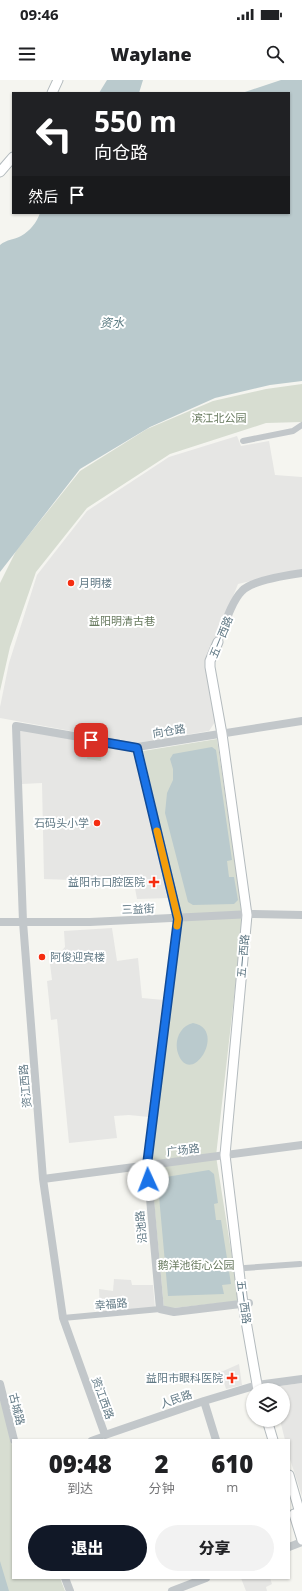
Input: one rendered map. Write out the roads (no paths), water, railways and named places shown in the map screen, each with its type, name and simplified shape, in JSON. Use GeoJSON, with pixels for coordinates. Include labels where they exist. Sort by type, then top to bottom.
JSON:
{"type":"FeatureCollection","features":[{"type":"Feature","properties":{"kind":"main road"},"geometry":{"type":"LineString","coordinates":[[52,92],[58,80]]}},
{"type":"Feature","properties":{"kind":"main road"},"geometry":{"type":"LineString","coordinates":[[0,172],[12,158]]}},
{"type":"Feature","properties":{"kind":"main road","name":"五一西路"},"geometry":{"type":"LineString","coordinates":[[218,642],[210,662],[210,667],[224,733],[249,915],[228,1155],[246,1303],[260,1383]]}},
{"type":"Feature","properties":{"kind":"main road"},"geometry":{"type":"LineString","coordinates":[[228,1155],[245,1268],[246,1303]]}},
{"type":"Feature","properties":{"kind":"main road"},"geometry":{"type":"LineString","coordinates":[[269,1427],[273,1439]]}},
{"type":"Feature","properties":{"kind":"main road"},"geometry":{"type":"LineString","coordinates":[[275,1427],[279,1439]]}},
{"type":"Feature","properties":{"kind":"main road"},"geometry":{"type":"LineString","coordinates":[[290,1478],[302,1520]]}},
{"type":"Feature","properties":{"kind":"main road"},"geometry":{"type":"LineString","coordinates":[[290,1499],[302,1541]]}},
{"type":"Feature","properties":{"kind":"street"},"geometry":{"type":"LineString","coordinates":[[243,441],[294,431],[302,425]]}},
{"type":"Feature","properties":{"kind":"street","name":"五一西路"},"geometry":{"type":"LineString","coordinates":[[218,642],[237,598],[243,590],[262,582],[302,573]]}},
{"type":"Feature","properties":{"kind":"street","name":"向仓路"},"geometry":{"type":"LineString","coordinates":[[16,726],[137,748],[302,721]]}},
{"type":"Feature","properties":{"kind":"street","name":"资江西路"},"geometry":{"type":"LineString","coordinates":[[16,726],[23,922],[43,1179],[63,1318],[105,1435]]}},
{"type":"Feature","properties":{"kind":"street","name":"沿池路"},"geometry":{"type":"LineString","coordinates":[[137,748],[178,919],[147,1165],[160,1309]]}},
{"type":"Feature","properties":{"kind":"street","name":"三益街"},"geometry":{"type":"LineString","coordinates":[[23,922],[90,922],[249,915],[302,915]]}},
{"type":"Feature","properties":{"kind":"street"},"geometry":{"type":"LineString","coordinates":[[0,922],[23,922]]}},
{"type":"Feature","properties":{"kind":"street","name":"广场路"},"geometry":{"type":"LineString","coordinates":[[43,1179],[302,1145]]}},
{"type":"Feature","properties":{"kind":"street"},"geometry":{"type":"LineString","coordinates":[[245,1268],[300,1264]]}},
{"type":"Feature","properties":{"kind":"street"},"geometry":{"type":"LineString","coordinates":[[160,1309],[174,1312],[246,1303]]}},
{"type":"Feature","properties":{"kind":"street","name":"幸福路"},"geometry":{"type":"LineString","coordinates":[[63,1318],[160,1309]]}},
{"type":"Feature","properties":{"kind":"street","name":"人民路"},"geometry":{"type":"LineString","coordinates":[[282,1383],[302,1379]]}},
{"type":"Feature","properties":{"kind":"street","name":"古城路"},"geometry":{"type":"LineString","coordinates":[[0,1384],[14,1439]]}},
{"type":"Feature","properties":{"kind":"street","name":"人民路"},"geometry":{"type":"LineString","coordinates":[[105,1435],[204,1402],[246,1391]]}},
{"type":"Feature","properties":{"kind":"street"},"geometry":{"type":"LineString","coordinates":[[204,1402],[216,1439]]}},
{"type":"Feature","properties":{"kind":"street"},"geometry":{"type":"LineString","coordinates":[[94,1439],[105,1435]]}},
{"type":"Feature","properties":{"kind":"street"},"geometry":{"type":"LineString","coordinates":[[290,1547],[302,1541]]}},
{"type":"Feature","properties":{"kind":"street"},"geometry":{"type":"LineString","coordinates":[[65,1579],[70,1591]]}},
{"type":"Feature","properties":{"kind":"street"},"geometry":{"type":"LineString","coordinates":[[172,1591],[203,1579]]}},
{"type":"Feature","properties":{"kind":"water"},"geometry":{"type":"Polygon","coordinates":[[[107,80],[143,80],[139,92],[100,92],[107,80]]]}},
{"type":"Feature","properties":{"kind":"water","name":"资水"},"geometry":{"type":"Polygon","coordinates":[[[281,80],[302,80],[302,381],[270,385],[215,398],[150,427],[80,469],[0,572],[0,245],[27,232],[35,223],[40,214],[290,214],[290,92],[245,92],[281,80]]]}},
{"type":"Feature","properties":{"kind":"water"},"geometry":{"type":"Polygon","coordinates":[[[212,747],[216,750],[232,860],[227,861],[229,877],[234,877],[238,900],[234,904],[193,905],[188,902],[165,813],[167,793],[173,780],[173,769],[170,759],[173,754],[212,747]]]}},
{"type":"Feature","properties":{"kind":"water"},"geometry":{"type":"Polygon","coordinates":[[[193,1023],[203,1027],[207,1035],[207,1044],[204,1053],[199,1060],[192,1064],[185,1063],[179,1056],[177,1051],[177,1041],[181,1031],[193,1023]]]}},
{"type":"Feature","properties":{"kind":"water"},"geometry":{"type":"Polygon","coordinates":[[[209,1170],[214,1174],[218,1203],[214,1204],[216,1220],[221,1220],[231,1284],[222,1285],[224,1294],[168,1296],[158,1185],[166,1177],[209,1170]]]}},
{"type":"Feature","properties":{"kind":"water"},"geometry":{"type":"Polygon","coordinates":[[[0,1561],[9,1591],[0,1591],[0,1561]]]}},
{"type":"Feature","properties":{"kind":"place","name":"月明楼"},"geometry":{"type":"Point","coordinates":[71,583]}},
{"type":"Feature","properties":{"kind":"place","name":"石码头小学"},"geometry":{"type":"Point","coordinates":[97,823]}},
{"type":"Feature","properties":{"kind":"place","name":"益阳市口腔医院"},"geometry":{"type":"Point","coordinates":[154,882]}},
{"type":"Feature","properties":{"kind":"place","name":"阿俊迎宾楼"},"geometry":{"type":"Point","coordinates":[42,957]}},
{"type":"Feature","properties":{"kind":"place","name":"益阳市眼科医院"},"geometry":{"type":"Point","coordinates":[232,1378]}},
{"type":"Feature","properties":{"kind":"park label","name":"滨江北公园"},"geometry":{"type":"Point","coordinates":[219,418]}},
{"type":"Feature","properties":{"kind":"park label","name":"益阳明清古巷"},"geometry":{"type":"Point","coordinates":[122,621]}},
{"type":"Feature","properties":{"kind":"park label","name":"鹅洋池街心公园"},"geometry":{"type":"Point","coordinates":[196,1265]}}]}
